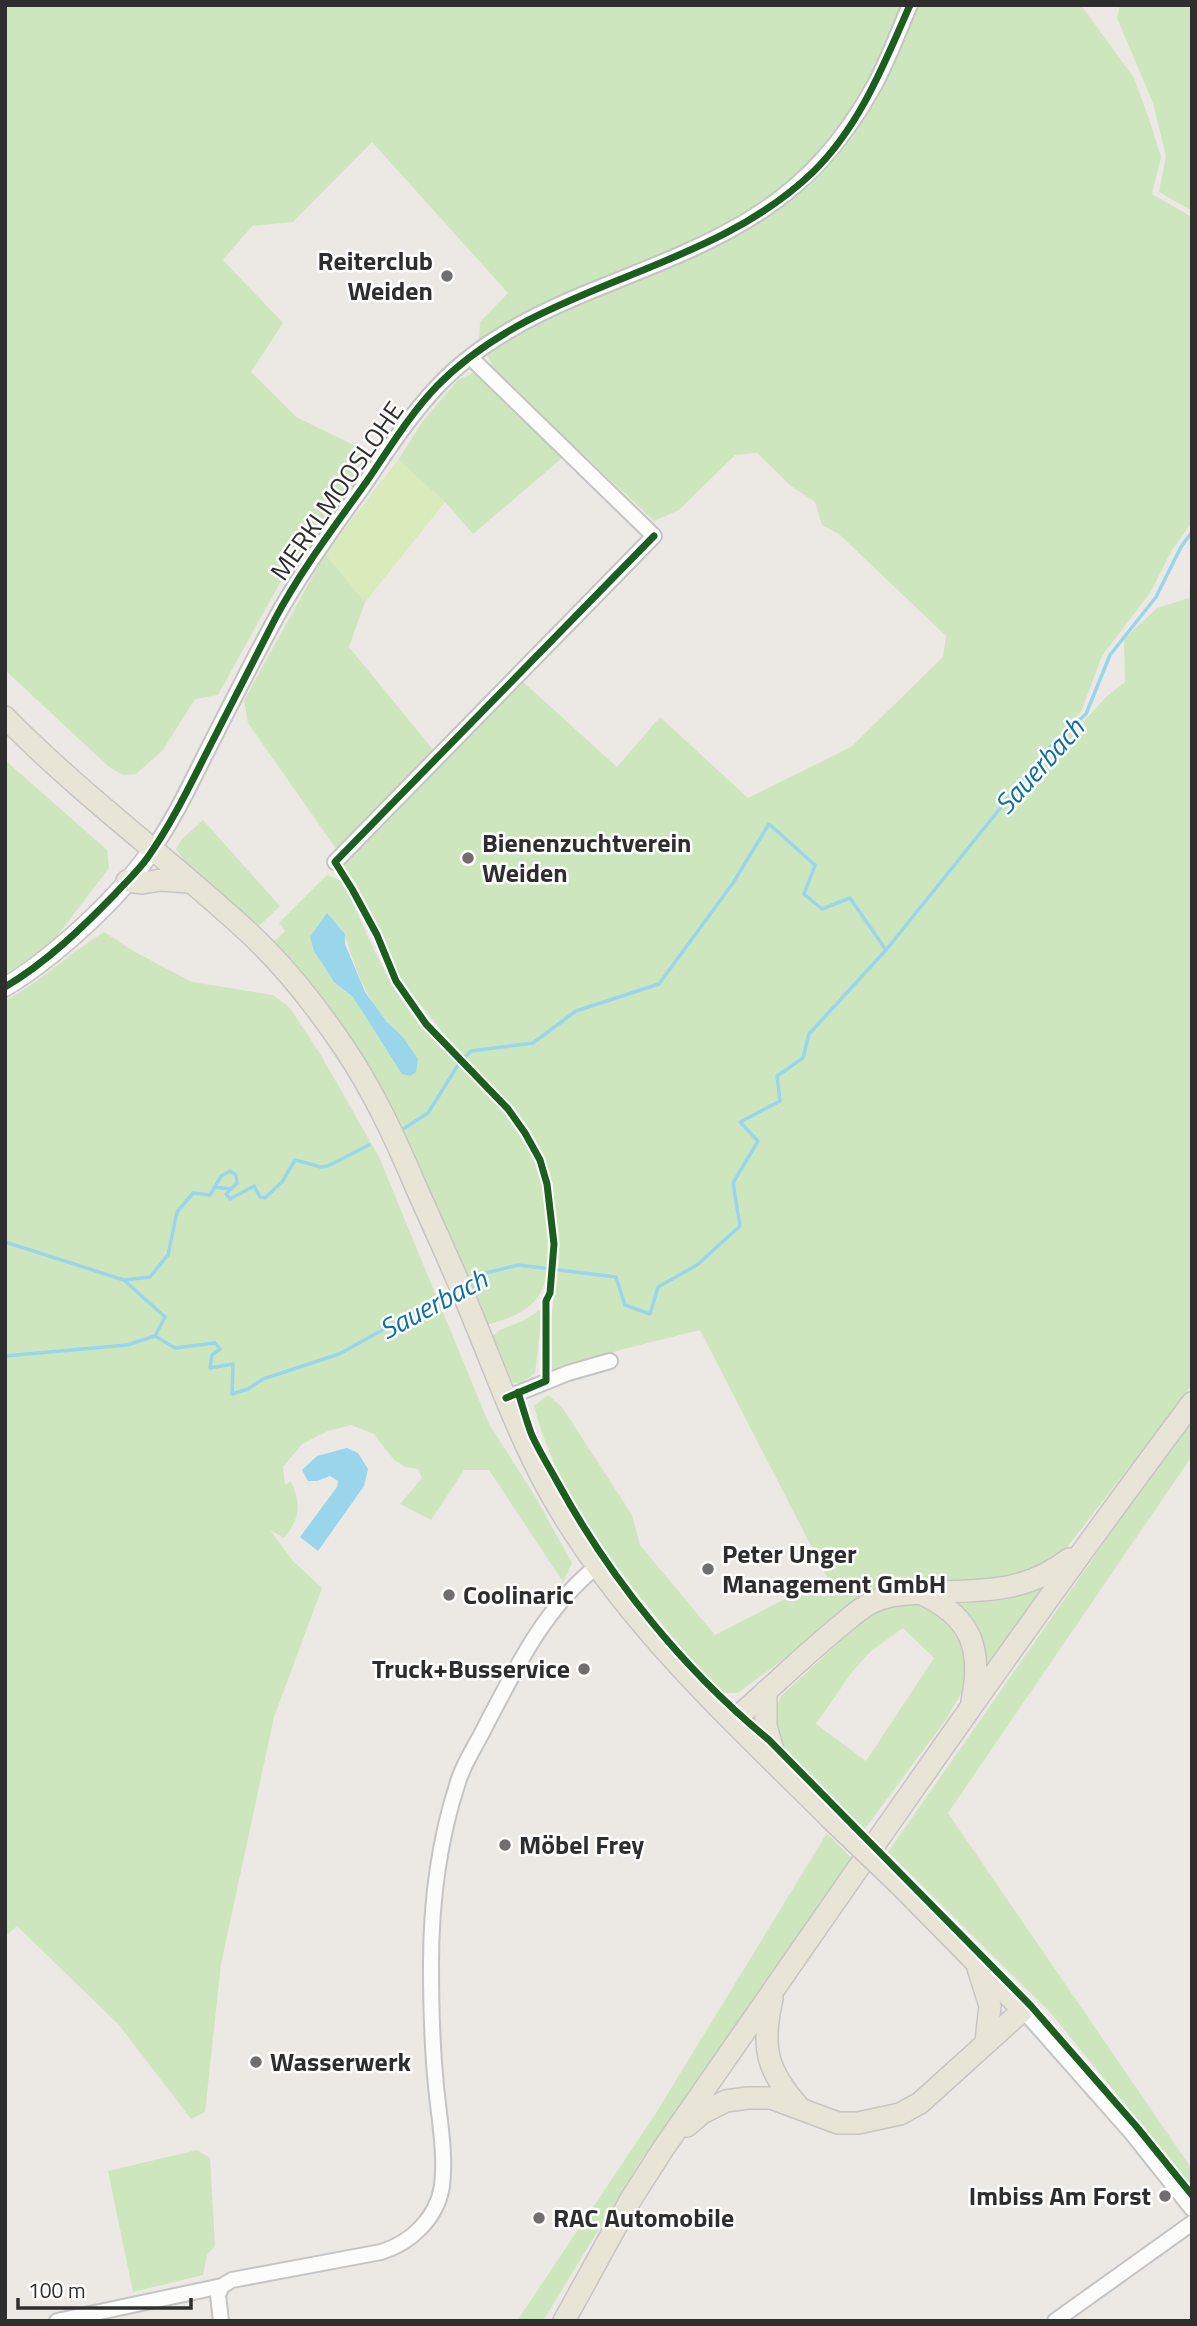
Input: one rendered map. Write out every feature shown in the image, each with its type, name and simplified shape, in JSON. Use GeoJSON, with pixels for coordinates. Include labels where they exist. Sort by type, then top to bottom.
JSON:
{"type":"FeatureCollection","features":[{"type":"Feature","properties":{"kind":"main road"},"geometry":{"type":"LineString","coordinates":[[5,717],[38,751],[228,914],[274,958],[314,1004],[348,1053],[398,1147],[546,1486],[597,1566],[648,1632],[733,1721],[975,1959],[1023,2010],[920,2103],[900,2114],[870,2121],[838,2123],[771,2098],[726,2101],[702,2113],[663,2149]]}},
{"type":"Feature","properties":{"kind":"main road"},"geometry":{"type":"LineString","coordinates":[[127,881],[189,882]]}},
{"type":"Feature","properties":{"kind":"main road"},"geometry":{"type":"LineString","coordinates":[[564,2321],[631,2199],[663,2149],[971,1707],[1192,1403]]}},
{"type":"Feature","properties":{"kind":"main road"},"geometry":{"type":"LineString","coordinates":[[733,1721],[863,1608],[878,1599],[898,1594],[982,1591],[1030,1583],[1054,1571],[1084,1548]]}},
{"type":"Feature","properties":{"kind":"main road"},"geometry":{"type":"LineString","coordinates":[[920,1593],[952,1612],[972,1639],[977,1662],[971,1707]]}},
{"type":"Feature","properties":{"kind":"main road"},"geometry":{"type":"LineString","coordinates":[[766,1691],[766,1726],[778,1766]]}},
{"type":"Feature","properties":{"kind":"main road"},"geometry":{"type":"LineString","coordinates":[[975,1959],[990,2006],[986,2041]]}},
{"type":"Feature","properties":{"kind":"main road"},"geometry":{"type":"LineString","coordinates":[[774,1989],[765,2027],[766,2045],[781,2088],[803,2111]]}},
{"type":"Feature","properties":{"kind":"street","name":"MERKLMOOSLOHE"},"geometry":{"type":"LineString","coordinates":[[152,850],[175,815],[278,614],[308,565],[436,387],[470,357],[554,306],[697,249],[751,220],[778,201],[813,172],[855,117],[875,84],[910,5]]}},
{"type":"Feature","properties":{"kind":"street"},"geometry":{"type":"LineString","coordinates":[[335,862],[654,536],[470,357]]}},
{"type":"Feature","properties":{"kind":"street"},"geometry":{"type":"LineString","coordinates":[[5,987],[45,960],[86,925],[152,850]]}},
{"type":"Feature","properties":{"kind":"street"},"geometry":{"type":"LineString","coordinates":[[506,1398],[568,1373],[610,1361]]}},
{"type":"Feature","properties":{"kind":"street"},"geometry":{"type":"LineString","coordinates":[[57,2321],[222,2286],[240,2279],[388,2250],[418,2232],[435,2207],[442,2187],[430,1964],[437,1868],[458,1782],[466,1761],[543,1623],[573,1587],[597,1566]]}},
{"type":"Feature","properties":{"kind":"street"},"geometry":{"type":"LineString","coordinates":[[1023,2010],[1130,2131],[1192,2209]]}},
{"type":"Feature","properties":{"kind":"street"},"geometry":{"type":"LineString","coordinates":[[1055,2321],[1192,2223]]}},
{"type":"Feature","properties":{"kind":"street"},"geometry":{"type":"LineString","coordinates":[[221,2321],[218,2295],[222,2286]]}},
{"type":"Feature","properties":{"kind":"green space"},"geometry":{"type":"Polygon","coordinates":[[[5,5],[1081,5],[1134,78],[1161,157],[1152,194],[1192,217],[1192,522],[1172,550],[1150,593],[1102,656],[1081,712],[1067,724],[1084,721],[1107,696],[1125,682],[1124,639],[1157,608],[1189,598],[1192,554],[1192,1385],[1049,1568],[985,1583],[923,1581],[895,1584],[870,1595],[738,1693],[723,1693],[711,1684],[632,1587],[584,1519],[547,1445],[534,1406],[548,1395],[562,1407],[632,1515],[640,1545],[715,1635],[827,1577],[700,1330],[620,1350],[556,1371],[552,1369],[551,1319],[559,1260],[544,1162],[516,1111],[458,1051],[402,982],[343,864],[521,680],[617,767],[660,717],[748,798],[851,747],[943,657],[946,636],[839,534],[822,525],[815,502],[791,486],[757,453],[735,455],[679,510],[654,521],[575,447],[473,534],[445,502],[398,460],[423,421],[458,380],[492,364],[479,342],[480,322],[508,293],[372,142],[293,222],[252,226],[223,260],[283,323],[251,372],[296,417],[374,455],[281,581],[218,695],[195,699],[163,750],[136,774],[123,775],[109,767],[5,670],[5,5]]]}},
{"type":"Feature","properties":{"kind":"green space"},"geometry":{"type":"Polygon","coordinates":[[[1120,5],[1192,5],[1192,211],[1159,192],[1166,156],[1153,103],[1117,18],[1120,5]]]}},
{"type":"Feature","properties":{"kind":"green space"},"geometry":{"type":"Polygon","coordinates":[[[398,460],[445,502],[365,602],[325,554],[398,460]]]}},
{"type":"Feature","properties":{"kind":"green space"},"geometry":{"type":"Polygon","coordinates":[[[325,554],[365,602],[349,647],[435,752],[339,853],[248,723],[244,700],[325,554]]]}},
{"type":"Feature","properties":{"kind":"green space"},"geometry":{"type":"Polygon","coordinates":[[[5,760],[107,850],[109,868],[51,944],[5,974],[5,760]]]}},
{"type":"Feature","properties":{"kind":"green space"},"geometry":{"type":"Polygon","coordinates":[[[203,820],[280,906],[259,926],[187,865],[176,849],[182,839],[203,820]]]}},
{"type":"Feature","properties":{"kind":"green space"},"geometry":{"type":"Polygon","coordinates":[[[327,875],[344,882],[375,952],[393,986],[415,1018],[508,1115],[523,1137],[533,1156],[542,1184],[548,1256],[540,1294],[523,1311],[487,1325],[452,1238],[399,1124],[353,1043],[320,995],[273,943],[285,931],[279,923],[327,875]],[[327,914],[314,951],[334,982],[353,997],[402,1073],[402,1036],[372,1002],[344,933],[327,914]]]}},
{"type":"Feature","properties":{"kind":"green space"},"geometry":{"type":"Polygon","coordinates":[[[104,932],[192,982],[273,995],[290,1008],[322,1057],[379,1157],[489,1424],[535,1496],[572,1563],[563,1582],[489,1470],[464,1470],[431,1520],[400,1504],[422,1478],[418,1469],[405,1467],[394,1460],[374,1434],[351,1425],[328,1431],[302,1444],[283,1467],[285,1485],[291,1481],[297,1497],[298,1511],[294,1524],[284,1538],[270,1530],[293,1561],[322,1588],[274,1717],[221,1964],[205,2112],[191,2119],[119,2025],[17,1926],[5,1937],[5,1001],[104,932]]]}},
{"type":"Feature","properties":{"kind":"green space"},"geometry":{"type":"Polygon","coordinates":[[[543,1308],[535,1373],[521,1383],[513,1383],[493,1336],[543,1308]]]}},
{"type":"Feature","properties":{"kind":"green space"},"geometry":{"type":"Polygon","coordinates":[[[1192,1417],[1192,1456],[948,1813],[1192,2169],[1192,2187],[1050,2012],[888,1852],[1192,1417]]]}},
{"type":"Feature","properties":{"kind":"green space"},"geometry":{"type":"Polygon","coordinates":[[[1051,1582],[983,1679],[946,1597],[1051,1582]]]}},
{"type":"Feature","properties":{"kind":"green space"},"geometry":{"type":"Polygon","coordinates":[[[897,1601],[923,1603],[953,1625],[968,1662],[963,1690],[945,1721],[864,1830],[782,1748],[775,1715],[780,1697],[871,1613],[897,1601]],[[903,1628],[871,1651],[852,1672],[816,1724],[866,1761],[934,1658],[903,1628]]]}},
{"type":"Feature","properties":{"kind":"green space"},"geometry":{"type":"Polygon","coordinates":[[[827,1833],[851,1858],[641,2160],[543,2321],[517,2321],[656,2113],[827,1833]]]}},
{"type":"Feature","properties":{"kind":"green space"},"geometry":{"type":"Polygon","coordinates":[[[197,2150],[210,2158],[215,2246],[207,2255],[203,2275],[133,2292],[108,2171],[197,2150]]]}},
{"type":"Feature","properties":{"kind":"water"},"geometry":{"type":"Polygon","coordinates":[[[327,913],[345,934],[345,944],[365,992],[418,1059],[416,1072],[410,1076],[402,1074],[353,997],[334,982],[314,951],[310,937],[327,913]]]}},
{"type":"Feature","properties":{"kind":"water"},"geometry":{"type":"Polygon","coordinates":[[[347,1448],[358,1453],[368,1469],[364,1486],[318,1551],[300,1537],[337,1487],[338,1481],[330,1476],[308,1481],[302,1470],[317,1456],[347,1448]]]}},
{"type":"Feature","properties":{"kind":"waterway","name":"Sauerbach"},"geometry":{"type":"LineString","coordinates":[[465,1284],[482,1274],[518,1265],[616,1277],[625,1305],[650,1314],[658,1287],[697,1265],[740,1226],[733,1183],[758,1141],[740,1122],[780,1101],[777,1076],[803,1058],[809,1034],[886,950],[1048,749],[1086,714],[1110,655],[1156,597],[1181,547],[1192,532]]}},
{"type":"Feature","properties":{"kind":"waterway","name":"Sauerbach"},"geometry":{"type":"LineString","coordinates":[[403,1129],[428,1113],[460,1062],[471,1051],[533,1043],[576,1011],[659,984],[733,883],[769,824],[815,865],[804,894],[822,909],[850,898],[886,950]]}},
{"type":"Feature","properties":{"kind":"waterway","name":"Sauerbach"},"geometry":{"type":"LineString","coordinates":[[124,1280],[150,1277],[168,1255],[177,1212],[193,1193],[210,1195],[221,1176],[230,1171],[236,1175],[237,1183],[226,1194],[230,1199],[254,1186],[260,1197],[265,1198],[282,1182],[295,1160],[321,1167],[328,1166],[369,1145]]}},
{"type":"Feature","properties":{"kind":"waterway","name":"Sauerbach"},"geometry":{"type":"LineString","coordinates":[[214,1187],[231,1189]]}},
{"type":"Feature","properties":{"kind":"waterway","name":"Sauerbach"},"geometry":{"type":"LineString","coordinates":[[5,1242],[124,1280],[165,1317],[155,1336],[175,1348],[215,1343],[220,1349],[212,1355],[210,1368],[233,1364],[232,1394],[248,1389],[263,1379],[339,1354],[453,1291]]}},
{"type":"Feature","properties":{"kind":"waterway"},"geometry":{"type":"LineString","coordinates":[[5,1356],[127,1345],[155,1336]]}},
{"type":"Feature","properties":{"kind":"cycle path"},"geometry":{"type":"LineString","coordinates":[[5,987],[35,967],[77,932],[148,857],[180,804],[296,583],[400,432],[437,386],[479,350],[525,322],[674,257],[723,234],[770,207],[813,172],[844,135],[869,93],[910,5]]}},
{"type":"Feature","properties":{"kind":"cycle path"},"geometry":{"type":"LineString","coordinates":[[506,1398],[546,1381],[546,1301],[550,1293],[554,1244],[547,1184],[540,1160],[508,1109],[426,1024],[396,981],[377,935],[335,862],[654,536]]}},
{"type":"Feature","properties":{"kind":"cycle path"},"geometry":{"type":"LineString","coordinates":[[518,1392],[531,1433],[559,1485],[602,1556],[652,1622],[708,1684],[769,1740],[1031,2006],[1136,2126],[1192,2195]]}},
{"type":"Feature","properties":{"kind":"place","name":"Reiterclub Weiden"},"geometry":{"type":"Point","coordinates":[447,276]}},
{"type":"Feature","properties":{"kind":"place","name":"Bienenzuchtverein Weiden"},"geometry":{"type":"Point","coordinates":[468,858]}},
{"type":"Feature","properties":{"kind":"place","name":"Peter Unger Management GmbH"},"geometry":{"type":"Point","coordinates":[708,1569]}},
{"type":"Feature","properties":{"kind":"place","name":"Coolinaric"},"geometry":{"type":"Point","coordinates":[449,1595]}},
{"type":"Feature","properties":{"kind":"place","name":"Truck+Busservice"},"geometry":{"type":"Point","coordinates":[584,1669]}},
{"type":"Feature","properties":{"kind":"place","name":"Möbel Frey"},"geometry":{"type":"Point","coordinates":[505,1845]}},
{"type":"Feature","properties":{"kind":"place","name":"Wasserwerk"},"geometry":{"type":"Point","coordinates":[256,2062]}},
{"type":"Feature","properties":{"kind":"place","name":"Imbiss Am Forst"},"geometry":{"type":"Point","coordinates":[1165,2196]}},
{"type":"Feature","properties":{"kind":"place","name":"RAC Automobile"},"geometry":{"type":"Point","coordinates":[539,2218]}}]}
